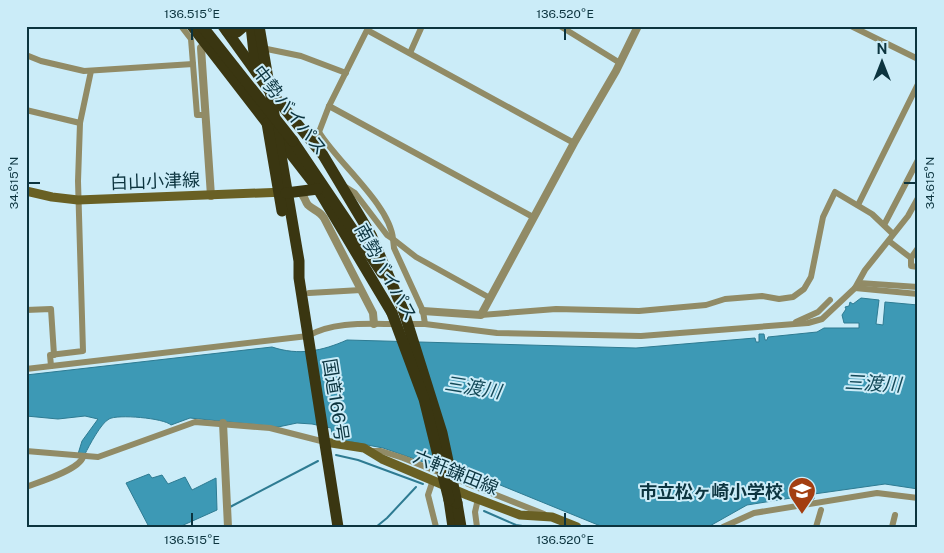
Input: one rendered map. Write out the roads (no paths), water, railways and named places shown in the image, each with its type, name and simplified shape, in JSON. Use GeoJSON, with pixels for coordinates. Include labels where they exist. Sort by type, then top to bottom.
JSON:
{"type":"FeatureCollection","features":[{"type":"Feature","properties":{"kind":"highway","name":"南勢バイパス"},"geometry":{"type":"LineString","coordinates":[[198,26],[316,189],[399,312],[461,527]]}},
{"type":"Feature","properties":{"kind":"highway","name":"中勢バイパス"},"geometry":{"type":"LineString","coordinates":[[198,26],[292,141],[347,218],[410,330]]}},
{"type":"Feature","properties":{"kind":"highway"},"geometry":{"type":"LineString","coordinates":[[225,28],[237,32],[244,26]]}},
{"type":"Feature","properties":{"kind":"highway"},"geometry":{"type":"LineString","coordinates":[[251,26],[256,74],[282,192]]}},
{"type":"Feature","properties":{"kind":"highway"},"geometry":{"type":"LineString","coordinates":[[259,26],[278,136],[282,192]]}},
{"type":"Feature","properties":{"kind":"highway"},"geometry":{"type":"LineString","coordinates":[[225,28],[269,90],[315,135],[375,242],[399,312]]}},
{"type":"Feature","properties":{"kind":"highway"},"geometry":{"type":"LineString","coordinates":[[263,53],[270,82],[280,102]]}},
{"type":"Feature","properties":{"kind":"highway"},"geometry":{"type":"LineString","coordinates":[[282,192],[316,189]]}},
{"type":"Feature","properties":{"kind":"highway","name":"国道166号"},"geometry":{"type":"LineString","coordinates":[[282,192],[299,261],[299,278],[338,527]]}},
{"type":"Feature","properties":{"kind":"highway","name":"南勢バイパス"},"geometry":{"type":"LineString","coordinates":[[410,330],[442,433],[453,501],[453,527]]}},
{"type":"Feature","properties":{"kind":"main road","name":"白山小津線"},"geometry":{"type":"LineString","coordinates":[[26,190],[52,197],[78,200],[282,192]]}},
{"type":"Feature","properties":{"kind":"main road","name":"六軒鎌田線"},"geometry":{"type":"LineString","coordinates":[[325,442],[364,448],[382,459],[520,515],[552,517],[577,527]]}},
{"type":"Feature","properties":{"kind":"street"},"geometry":{"type":"LineString","coordinates":[[181,26],[191,40],[197,115],[206,115]]}},
{"type":"Feature","properties":{"kind":"street"},"geometry":{"type":"LineString","coordinates":[[410,53],[422,26]]}},
{"type":"Feature","properties":{"kind":"street"},"geometry":{"type":"LineString","coordinates":[[560,26],[620,64]]}},
{"type":"Feature","properties":{"kind":"street"},"geometry":{"type":"LineString","coordinates":[[481,315],[533,217],[620,64],[638,26]]}},
{"type":"Feature","properties":{"kind":"street"},"geometry":{"type":"LineString","coordinates":[[851,26],[918,59]]}},
{"type":"Feature","properties":{"kind":"street"},"geometry":{"type":"LineString","coordinates":[[425,324],[423,311],[394,248],[392,232],[380,210],[315,135],[367,30],[574,143]]}},
{"type":"Feature","properties":{"kind":"street"},"geometry":{"type":"LineString","coordinates":[[201,48],[211,196]]}},
{"type":"Feature","properties":{"kind":"street"},"geometry":{"type":"LineString","coordinates":[[263,53],[301,56],[346,73]]}},
{"type":"Feature","properties":{"kind":"street"},"geometry":{"type":"LineString","coordinates":[[26,55],[58,66],[84,72],[193,64]]}},
{"type":"Feature","properties":{"kind":"street"},"geometry":{"type":"LineString","coordinates":[[51,366],[50,355],[83,351],[78,200],[80,124],[91,71]]}},
{"type":"Feature","properties":{"kind":"street"},"geometry":{"type":"LineString","coordinates":[[858,204],[918,84]]}},
{"type":"Feature","properties":{"kind":"street"},"geometry":{"type":"LineString","coordinates":[[329,106],[533,217]]}},
{"type":"Feature","properties":{"kind":"street"},"geometry":{"type":"LineString","coordinates":[[26,110],[80,124]]}},
{"type":"Feature","properties":{"kind":"street"},"geometry":{"type":"LineString","coordinates":[[884,225],[918,160]]}},
{"type":"Feature","properties":{"kind":"street"},"geometry":{"type":"LineString","coordinates":[[341,184],[355,193],[387,235],[416,257],[490,298]]}},
{"type":"Feature","properties":{"kind":"street"},"geometry":{"type":"LineString","coordinates":[[307,202],[316,189]]}},
{"type":"Feature","properties":{"kind":"street"},"geometry":{"type":"LineString","coordinates":[[298,192],[310,206],[323,216],[373,313],[374,324]]}},
{"type":"Feature","properties":{"kind":"street"},"geometry":{"type":"LineString","coordinates":[[423,311],[481,315],[556,309],[639,311],[706,306],[725,299],[762,296],[779,299],[793,297],[804,289],[811,276],[823,217],[835,192],[858,204],[892,233]]}},
{"type":"Feature","properties":{"kind":"street"},"geometry":{"type":"LineString","coordinates":[[26,369],[308,336],[316,332],[341,326],[374,324],[425,324],[497,333],[641,336],[794,325],[822,319],[857,286],[873,258],[908,216],[918,198]]}},
{"type":"Feature","properties":{"kind":"street"},"geometry":{"type":"LineString","coordinates":[[889,241],[912,258]]}},
{"type":"Feature","properties":{"kind":"street"},"geometry":{"type":"LineString","coordinates":[[918,248],[912,258],[911,266],[918,267]]}},
{"type":"Feature","properties":{"kind":"street"},"geometry":{"type":"LineString","coordinates":[[857,286],[918,287]]}},
{"type":"Feature","properties":{"kind":"street"},"geometry":{"type":"LineString","coordinates":[[857,286],[918,294]]}},
{"type":"Feature","properties":{"kind":"street"},"geometry":{"type":"LineString","coordinates":[[309,293],[362,290]]}},
{"type":"Feature","properties":{"kind":"street"},"geometry":{"type":"LineString","coordinates":[[794,325],[797,321],[818,312],[830,300]]}},
{"type":"Feature","properties":{"kind":"street"},"geometry":{"type":"LineString","coordinates":[[26,310],[51,309],[54,355]]}},
{"type":"Feature","properties":{"kind":"street"},"geometry":{"type":"LineString","coordinates":[[26,451],[98,457],[190,422],[270,428],[325,442]]}},
{"type":"Feature","properties":{"kind":"street"},"geometry":{"type":"LineString","coordinates":[[223,423],[228,527]]}},
{"type":"Feature","properties":{"kind":"street"},"geometry":{"type":"LineString","coordinates":[[370,451],[381,451],[403,458],[552,517]]}},
{"type":"Feature","properties":{"kind":"street"},"geometry":{"type":"LineString","coordinates":[[26,487],[68,470],[80,463],[83,457]]}},
{"type":"Feature","properties":{"kind":"street"},"geometry":{"type":"LineString","coordinates":[[433,480],[428,495],[436,527]]}},
{"type":"Feature","properties":{"kind":"street"},"geometry":{"type":"LineString","coordinates":[[723,527],[754,513],[877,493],[918,498]]}},
{"type":"Feature","properties":{"kind":"street"},"geometry":{"type":"LineString","coordinates":[[477,527],[475,512],[478,499]]}},
{"type":"Feature","properties":{"kind":"street"},"geometry":{"type":"LineString","coordinates":[[816,527],[821,510]]}},
{"type":"Feature","properties":{"kind":"street"},"geometry":{"type":"LineString","coordinates":[[892,527],[895,515]]}},
{"type":"Feature","properties":{"kind":"water","name":"三渡川"},"geometry":{"type":"Polygon","coordinates":[[[861,298],[879,300],[876,324],[883,325],[885,302],[918,305],[918,489],[885,484],[814,494],[814,499],[812,500],[810,495],[747,505],[708,527],[603,527],[483,478],[481,482],[383,448],[336,439],[332,435],[331,428],[312,424],[297,423],[278,427],[190,418],[171,425],[159,420],[121,417],[106,421],[85,454],[78,454],[82,441],[98,419],[85,416],[58,419],[26,416],[26,375],[272,347],[301,352],[329,347],[347,340],[636,348],[755,338],[756,342],[759,342],[759,334],[764,334],[765,340],[767,340],[768,337],[817,332],[824,328],[859,328],[859,323],[844,323],[842,315],[846,309],[845,307],[849,306],[850,302],[853,304],[861,298]]]}},
{"type":"Feature","properties":{"kind":"water"},"geometry":{"type":"Polygon","coordinates":[[[149,474],[152,478],[162,475],[168,484],[185,477],[192,490],[216,478],[217,510],[179,527],[149,527],[126,483],[149,474]]]}},
{"type":"Feature","properties":{"kind":"waterway"},"geometry":{"type":"LineString","coordinates":[[336,455],[358,460],[423,484]]}},
{"type":"Feature","properties":{"kind":"waterway"},"geometry":{"type":"LineString","coordinates":[[230,507],[318,461]]}},
{"type":"Feature","properties":{"kind":"waterway"},"geometry":{"type":"LineString","coordinates":[[376,527],[416,487]]}},
{"type":"Feature","properties":{"kind":"waterway"},"geometry":{"type":"LineString","coordinates":[[484,511],[516,525],[529,527]]}},
{"type":"Feature","properties":{"kind":"place","name":"市立松ヶ崎小学校"},"geometry":{"type":"Point","coordinates":[802,515]}}]}
